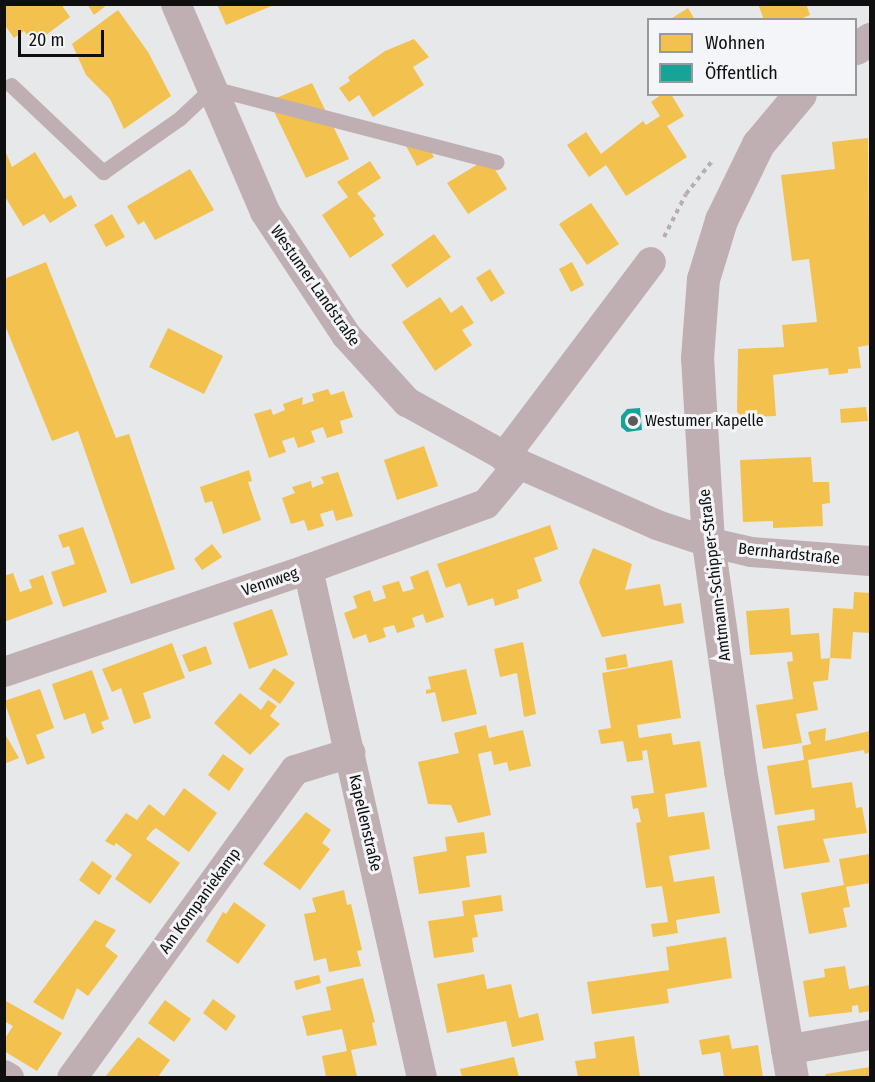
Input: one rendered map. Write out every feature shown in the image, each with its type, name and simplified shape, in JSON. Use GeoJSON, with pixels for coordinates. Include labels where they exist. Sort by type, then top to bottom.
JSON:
{"type":"FeatureCollection","features":[{"type":"Feature","properties":{"kind":"street","name":"Westumer Landstraße"},"geometry":{"type":"LineString","coordinates":[[176,4],[265,212],[346,335],[407,402],[512,460],[657,525],[708,542]]}},
{"type":"Feature","properties":{"kind":"street"},"geometry":{"type":"LineString","coordinates":[[857,47],[870,39]]}},
{"type":"Feature","properties":{"kind":"street","name":"Amtmann-Schipper-Straße"},"geometry":{"type":"LineString","coordinates":[[789,1064],[740,770],[708,542],[697,358],[703,279],[735,186],[758,144],[798,96]]}},
{"type":"Feature","properties":{"kind":"street"},"geometry":{"type":"LineString","coordinates":[[512,460],[651,261]]}},
{"type":"Feature","properties":{"kind":"street","name":"Vennweg"},"geometry":{"type":"LineString","coordinates":[[4,672],[308,569],[486,504],[512,460]]}},
{"type":"Feature","properties":{"kind":"street","name":"Bernhardstraße"},"geometry":{"type":"LineString","coordinates":[[708,542],[750,552],[870,561]]}},
{"type":"Feature","properties":{"kind":"street","name":"Kapellenstraße"},"geometry":{"type":"LineString","coordinates":[[308,569],[422,1077]]}},
{"type":"Feature","properties":{"kind":"street","name":"Am Kompaniekamp"},"geometry":{"type":"LineString","coordinates":[[72,1077],[295,770],[350,753]]}},
{"type":"Feature","properties":{"kind":"street"},"geometry":{"type":"LineString","coordinates":[[789,1064],[870,1035]]}},
{"type":"Feature","properties":{"kind":"street"},"geometry":{"type":"LineString","coordinates":[[4,1075],[9,1077]]}},
{"type":"Feature","properties":{"kind":"lane"},"geometry":{"type":"LineString","coordinates":[[11,85],[103,172],[180,118],[212,88],[497,162]]}},
{"type":"Feature","properties":{"kind":"path"},"geometry":{"type":"LineString","coordinates":[[651,261],[686,194],[719,153]]}},
{"type":"Feature","properties":{"kind":"building: Wohnen"},"geometry":{"type":"Polygon","coordinates":[[[4,4],[61,4],[70,17],[34,44],[24,31],[14,38],[4,24],[4,4]]]}},
{"type":"Feature","properties":{"kind":"building: Wohnen"},"geometry":{"type":"Polygon","coordinates":[[[87,4],[108,4],[94,15],[87,4]]]}},
{"type":"Feature","properties":{"kind":"building: Wohnen"},"geometry":{"type":"Polygon","coordinates":[[[217,4],[274,4],[274,5],[226,25],[217,4]]]}},
{"type":"Feature","properties":{"kind":"building: Wohnen"},"geometry":{"type":"Polygon","coordinates":[[[758,4],[806,4],[810,15],[803,18],[763,18],[758,4]]]}},
{"type":"Feature","properties":{"kind":"building: Wohnen"},"geometry":{"type":"Polygon","coordinates":[[[688,8],[694,18],[672,18],[688,8]]]}},
{"type":"Feature","properties":{"kind":"building: Wohnen"},"geometry":{"type":"Polygon","coordinates":[[[118,10],[148,52],[171,96],[124,129],[110,99],[86,75],[72,44],[118,10]]]}},
{"type":"Feature","properties":{"kind":"building: Wohnen"},"geometry":{"type":"Polygon","coordinates":[[[414,39],[429,57],[413,67],[424,85],[373,117],[359,95],[349,102],[339,88],[350,81],[348,77],[385,51],[414,39]]]}},
{"type":"Feature","properties":{"kind":"building: Wohnen"},"geometry":{"type":"Polygon","coordinates":[[[312,83],[349,159],[306,178],[269,101],[312,83]]]}},
{"type":"Feature","properties":{"kind":"building: Wohnen"},"geometry":{"type":"Polygon","coordinates":[[[659,96],[672,96],[684,116],[667,126],[687,157],[626,196],[606,165],[589,177],[567,145],[586,132],[601,154],[643,121],[646,125],[660,116],[651,102],[659,96]]]}},
{"type":"Feature","properties":{"kind":"building: Wohnen"},"geometry":{"type":"Polygon","coordinates":[[[422,137],[434,157],[417,166],[406,146],[422,137]]]}},
{"type":"Feature","properties":{"kind":"building: Wohnen"},"geometry":{"type":"Polygon","coordinates":[[[868,138],[870,345],[858,347],[861,368],[848,369],[848,373],[829,375],[828,368],[773,375],[776,416],[743,417],[737,412],[738,349],[784,347],[782,325],[817,322],[809,259],[792,261],[781,175],[835,169],[832,142],[868,138]]]}},
{"type":"Feature","properties":{"kind":"building: Wohnen"},"geometry":{"type":"Polygon","coordinates":[[[4,148],[12,167],[35,152],[64,199],[71,195],[77,206],[50,223],[44,214],[23,226],[4,195],[4,148]]]}},
{"type":"Feature","properties":{"kind":"building: Wohnen"},"geometry":{"type":"Polygon","coordinates":[[[488,158],[507,189],[468,214],[447,183],[488,158]]]}},
{"type":"Feature","properties":{"kind":"building: Wohnen"},"geometry":{"type":"Polygon","coordinates":[[[370,161],[381,178],[357,193],[376,216],[373,218],[384,235],[350,258],[322,215],[348,197],[337,182],[370,161]]]}},
{"type":"Feature","properties":{"kind":"building: Wohnen"},"geometry":{"type":"Polygon","coordinates":[[[190,169],[214,210],[155,240],[144,221],[138,225],[127,206],[190,169]]]}},
{"type":"Feature","properties":{"kind":"building: Wohnen"},"geometry":{"type":"Polygon","coordinates":[[[591,203],[619,244],[587,265],[559,224],[591,203]]]}},
{"type":"Feature","properties":{"kind":"building: Wohnen"},"geometry":{"type":"Polygon","coordinates":[[[112,214],[125,237],[106,247],[94,225],[112,214]]]}},
{"type":"Feature","properties":{"kind":"building: Wohnen"},"geometry":{"type":"Polygon","coordinates":[[[434,234],[451,257],[407,288],[391,265],[434,234]]]}},
{"type":"Feature","properties":{"kind":"building: Wohnen"},"geometry":{"type":"Polygon","coordinates":[[[46,262],[116,438],[129,434],[175,569],[131,584],[78,431],[52,441],[4,323],[4,279],[46,262]]]}},
{"type":"Feature","properties":{"kind":"building: Wohnen"},"geometry":{"type":"Polygon","coordinates":[[[572,262],[584,285],[571,292],[559,269],[572,262]]]}},
{"type":"Feature","properties":{"kind":"building: Wohnen"},"geometry":{"type":"Polygon","coordinates":[[[490,269],[505,293],[491,302],[476,278],[490,269]]]}},
{"type":"Feature","properties":{"kind":"building: Wohnen"},"geometry":{"type":"Polygon","coordinates":[[[440,297],[451,313],[462,305],[474,323],[462,330],[472,345],[435,371],[402,322],[440,297]]]}},
{"type":"Feature","properties":{"kind":"building: Wohnen"},"geometry":{"type":"Polygon","coordinates":[[[168,328],[223,356],[204,394],[149,367],[168,328]]]}},
{"type":"Feature","properties":{"kind":"building: Wohnen"},"geometry":{"type":"Polygon","coordinates":[[[328,389],[331,395],[344,391],[353,417],[340,421],[343,433],[327,438],[323,427],[311,431],[315,442],[298,448],[294,437],[282,441],[286,452],[269,458],[254,414],[271,409],[273,415],[285,410],[283,404],[303,397],[302,405],[314,401],[312,394],[328,389]]]}},
{"type":"Feature","properties":{"kind":"building: Wohnen"},"geometry":{"type":"Polygon","coordinates":[[[866,407],[868,421],[841,423],[840,409],[866,407]]]}},
{"type":"Feature","properties":{"kind":"building: Wohnen"},"geometry":{"type":"Polygon","coordinates":[[[424,446],[438,486],[397,500],[384,460],[424,446]]]}},
{"type":"Feature","properties":{"kind":"building: Wohnen"},"geometry":{"type":"Polygon","coordinates":[[[811,457],[813,482],[829,482],[830,503],[822,504],[823,526],[773,528],[773,521],[743,522],[740,460],[811,457]]]}},
{"type":"Feature","properties":{"kind":"building: Wohnen"},"geometry":{"type":"Polygon","coordinates":[[[249,470],[252,481],[248,482],[261,520],[223,534],[212,501],[205,503],[200,487],[249,470]]]}},
{"type":"Feature","properties":{"kind":"building: Wohnen"},"geometry":{"type":"Polygon","coordinates":[[[338,472],[353,516],[336,521],[333,510],[320,514],[324,526],[308,531],[304,520],[291,524],[282,498],[295,493],[292,487],[311,481],[312,488],[324,483],[321,477],[338,472]]]}},
{"type":"Feature","properties":{"kind":"building: Wohnen"},"geometry":{"type":"Polygon","coordinates":[[[550,525],[558,549],[534,558],[542,581],[517,590],[519,598],[495,606],[493,598],[468,606],[460,583],[446,588],[437,564],[550,525]]]}},
{"type":"Feature","properties":{"kind":"building: Wohnen"},"geometry":{"type":"Polygon","coordinates":[[[83,527],[107,592],[63,607],[51,572],[75,564],[69,546],[63,548],[58,535],[83,527]]]}},
{"type":"Feature","properties":{"kind":"building: Wohnen"},"geometry":{"type":"Polygon","coordinates":[[[212,544],[222,557],[202,570],[194,559],[212,544]]]}},
{"type":"Feature","properties":{"kind":"building: Wohnen"},"geometry":{"type":"Polygon","coordinates":[[[593,548],[632,564],[625,590],[660,584],[664,606],[681,603],[684,623],[602,637],[579,582],[593,548]]]}},
{"type":"Feature","properties":{"kind":"building: Wohnen"},"geometry":{"type":"Polygon","coordinates":[[[428,570],[444,617],[426,623],[423,614],[412,618],[415,627],[397,633],[394,625],[383,628],[386,637],[369,643],[366,634],[353,639],[344,613],[357,608],[353,596],[370,590],[374,602],[386,598],[382,586],[399,581],[403,592],[414,589],[410,577],[428,570]]]}},
{"type":"Feature","properties":{"kind":"building: Wohnen"},"geometry":{"type":"Polygon","coordinates":[[[13,573],[20,592],[32,588],[29,580],[43,575],[53,604],[4,622],[4,576],[13,573]]]}},
{"type":"Feature","properties":{"kind":"building: Wohnen"},"geometry":{"type":"Polygon","coordinates":[[[854,592],[870,593],[870,633],[853,632],[851,659],[830,658],[833,608],[853,609],[854,592]]]}},
{"type":"Feature","properties":{"kind":"building: Wohnen"},"geometry":{"type":"Polygon","coordinates":[[[789,608],[791,635],[819,633],[821,659],[830,658],[828,680],[813,682],[818,710],[796,714],[802,743],[763,749],[756,705],[793,699],[787,662],[793,661],[792,652],[750,655],[746,611],[789,608]]]}},
{"type":"Feature","properties":{"kind":"building: Wohnen"},"geometry":{"type":"Polygon","coordinates":[[[272,609],[288,655],[249,669],[233,623],[272,609]]]}},
{"type":"Feature","properties":{"kind":"building: Wohnen"},"geometry":{"type":"Polygon","coordinates":[[[523,642],[536,714],[524,717],[517,673],[500,677],[494,649],[523,642]]]}},
{"type":"Feature","properties":{"kind":"building: Wohnen"},"geometry":{"type":"Polygon","coordinates":[[[172,643],[185,678],[143,693],[151,718],[134,724],[121,688],[112,692],[102,669],[172,643]]]}},
{"type":"Feature","properties":{"kind":"building: Wohnen"},"geometry":{"type":"Polygon","coordinates":[[[206,646],[212,664],[189,672],[182,655],[206,646]]]}},
{"type":"Feature","properties":{"kind":"building: Wohnen"},"geometry":{"type":"Polygon","coordinates":[[[626,654],[628,667],[607,670],[605,658],[626,654]]]}},
{"type":"Feature","properties":{"kind":"building: Wohnen"},"geometry":{"type":"Polygon","coordinates":[[[672,660],[681,718],[637,725],[639,738],[671,733],[673,745],[700,741],[707,787],[665,794],[668,817],[704,812],[710,849],[669,856],[674,882],[714,876],[720,913],[676,920],[678,933],[653,937],[651,924],[668,922],[662,886],[646,888],[636,823],[641,822],[638,808],[633,809],[631,796],[654,793],[647,750],[642,751],[643,760],[627,762],[623,741],[601,744],[598,730],[611,728],[602,673],[672,660]]]}},
{"type":"Feature","properties":{"kind":"building: Wohnen"},"geometry":{"type":"Polygon","coordinates":[[[274,668],[295,683],[280,704],[259,689],[274,668]]]}},
{"type":"Feature","properties":{"kind":"building: Wohnen"},"geometry":{"type":"Polygon","coordinates":[[[466,669],[477,714],[442,722],[435,692],[426,694],[426,690],[431,689],[428,677],[466,669]]]}},
{"type":"Feature","properties":{"kind":"building: Wohnen"},"geometry":{"type":"Polygon","coordinates":[[[92,670],[109,719],[101,722],[104,729],[92,734],[85,713],[64,720],[52,684],[92,670]]]}},
{"type":"Feature","properties":{"kind":"building: Wohnen"},"geometry":{"type":"Polygon","coordinates":[[[40,689],[54,728],[36,735],[45,758],[27,765],[4,701],[40,689]]]}},
{"type":"Feature","properties":{"kind":"building: Wohnen"},"geometry":{"type":"Polygon","coordinates":[[[240,693],[261,710],[268,700],[277,706],[270,716],[280,724],[250,755],[214,723],[240,693]]]}},
{"type":"Feature","properties":{"kind":"building: Wohnen"},"geometry":{"type":"Polygon","coordinates":[[[486,725],[489,738],[523,730],[531,766],[509,771],[507,762],[494,765],[491,751],[478,754],[491,815],[458,823],[451,805],[428,804],[418,762],[459,753],[454,733],[486,725]]]}},
{"type":"Feature","properties":{"kind":"building: Wohnen"},"geometry":{"type":"Polygon","coordinates":[[[826,728],[825,741],[870,731],[870,752],[865,754],[864,750],[808,760],[812,788],[852,782],[856,808],[862,807],[867,833],[823,839],[830,862],[784,869],[777,826],[815,820],[814,809],[775,815],[767,766],[804,760],[802,746],[811,744],[808,732],[826,728]]]}},
{"type":"Feature","properties":{"kind":"building: Wohnen"},"geometry":{"type":"Polygon","coordinates":[[[4,734],[19,758],[4,764],[4,734]]]}},
{"type":"Feature","properties":{"kind":"building: Wohnen"},"geometry":{"type":"Polygon","coordinates":[[[223,754],[244,769],[229,791],[208,775],[223,754]]]}},
{"type":"Feature","properties":{"kind":"building: Wohnen"},"geometry":{"type":"Polygon","coordinates":[[[184,788],[217,813],[189,852],[156,828],[146,839],[180,863],[150,904],[115,879],[132,855],[116,843],[114,846],[105,841],[126,813],[137,820],[149,804],[164,816],[184,788]]]}},
{"type":"Feature","properties":{"kind":"building: Wohnen"},"geometry":{"type":"Polygon","coordinates":[[[306,812],[331,830],[322,843],[330,849],[300,890],[263,864],[306,812]]]}},
{"type":"Feature","properties":{"kind":"building: Wohnen"},"geometry":{"type":"Polygon","coordinates":[[[484,832],[487,853],[466,856],[470,887],[419,894],[413,857],[447,851],[445,837],[484,832]]]}},
{"type":"Feature","properties":{"kind":"building: Wohnen"},"geometry":{"type":"Polygon","coordinates":[[[870,854],[870,883],[846,887],[850,907],[843,908],[847,927],[809,934],[801,893],[844,885],[839,859],[870,854]]]}},
{"type":"Feature","properties":{"kind":"building: Wohnen"},"geometry":{"type":"Polygon","coordinates":[[[92,861],[112,876],[99,895],[79,880],[92,861]]]}},
{"type":"Feature","properties":{"kind":"building: Wohnen"},"geometry":{"type":"Polygon","coordinates":[[[344,890],[347,905],[351,904],[362,950],[357,951],[361,966],[329,972],[326,958],[314,961],[304,914],[316,912],[312,898],[344,890]]]}},
{"type":"Feature","properties":{"kind":"building: Wohnen"},"geometry":{"type":"Polygon","coordinates":[[[501,895],[503,911],[474,915],[478,937],[472,938],[474,952],[434,958],[428,921],[464,916],[462,901],[501,895]]]}},
{"type":"Feature","properties":{"kind":"building: Wohnen"},"geometry":{"type":"Polygon","coordinates":[[[234,902],[266,925],[238,964],[206,941],[223,912],[226,914],[234,902]]]}},
{"type":"Feature","properties":{"kind":"building: Wohnen"},"geometry":{"type":"Polygon","coordinates":[[[95,920],[116,930],[105,946],[118,956],[88,996],[77,988],[63,1020],[33,1002],[95,920]]]}},
{"type":"Feature","properties":{"kind":"building: Wohnen"},"geometry":{"type":"Polygon","coordinates":[[[726,937],[732,978],[667,989],[669,1003],[592,1014],[587,982],[669,970],[666,947],[726,937]]]}},
{"type":"Feature","properties":{"kind":"building: Wohnen"},"geometry":{"type":"Polygon","coordinates":[[[845,966],[849,989],[870,985],[870,1011],[859,1013],[858,1005],[852,1006],[852,1012],[809,1017],[803,981],[825,977],[824,969],[845,966]]]}},
{"type":"Feature","properties":{"kind":"building: Wohnen"},"geometry":{"type":"Polygon","coordinates":[[[484,974],[487,989],[511,984],[519,1018],[538,1013],[544,1040],[512,1047],[506,1021],[447,1033],[437,984],[484,974]]]}},
{"type":"Feature","properties":{"kind":"building: Wohnen"},"geometry":{"type":"Polygon","coordinates":[[[319,975],[321,983],[296,990],[294,981],[319,975]]]}},
{"type":"Feature","properties":{"kind":"building: Wohnen"},"geometry":{"type":"Polygon","coordinates":[[[363,978],[375,1022],[372,1023],[377,1045],[351,1050],[357,1077],[326,1077],[322,1056],[347,1051],[342,1029],[307,1036],[302,1016],[331,1010],[326,987],[363,978]]]}},
{"type":"Feature","properties":{"kind":"building: Wohnen"},"geometry":{"type":"Polygon","coordinates":[[[213,999],[236,1016],[226,1031],[203,1013],[213,999]]]}},
{"type":"Feature","properties":{"kind":"building: Wohnen"},"geometry":{"type":"Polygon","coordinates":[[[165,1000],[191,1019],[174,1042],[148,1023],[165,1000]]]}},
{"type":"Feature","properties":{"kind":"building: Wohnen"},"geometry":{"type":"Polygon","coordinates":[[[6,1001],[62,1033],[37,1071],[4,1051],[4,1040],[13,1026],[4,1021],[6,1001]]]}},
{"type":"Feature","properties":{"kind":"building: Wohnen"},"geometry":{"type":"Polygon","coordinates":[[[729,1035],[732,1049],[758,1045],[763,1077],[724,1077],[720,1052],[702,1055],[699,1040],[729,1035]]]}},
{"type":"Feature","properties":{"kind":"building: Wohnen"},"geometry":{"type":"Polygon","coordinates":[[[634,1036],[640,1077],[578,1077],[575,1061],[596,1058],[594,1042],[634,1036]]]}},
{"type":"Feature","properties":{"kind":"building: Wohnen"},"geometry":{"type":"Polygon","coordinates":[[[138,1037],[170,1060],[158,1077],[105,1077],[138,1037]]]}},
{"type":"Feature","properties":{"kind":"building: Wohnen"},"geometry":{"type":"Polygon","coordinates":[[[514,1057],[519,1077],[462,1077],[460,1069],[514,1057]]]}},
{"type":"Feature","properties":{"kind":"building: Wohnen"},"geometry":{"type":"Polygon","coordinates":[[[870,1067],[870,1077],[824,1077],[826,1074],[870,1067]]]}},
{"type":"Feature","properties":{"kind":"building: Öffentlich"},"geometry":{"type":"Polygon","coordinates":[[[640,408],[642,430],[627,432],[621,427],[621,416],[627,409],[640,408]]]}},
{"type":"Feature","properties":{"kind":"place","name":"Westumer Kapelle"},"geometry":{"type":"Point","coordinates":[633,421]}}]}
